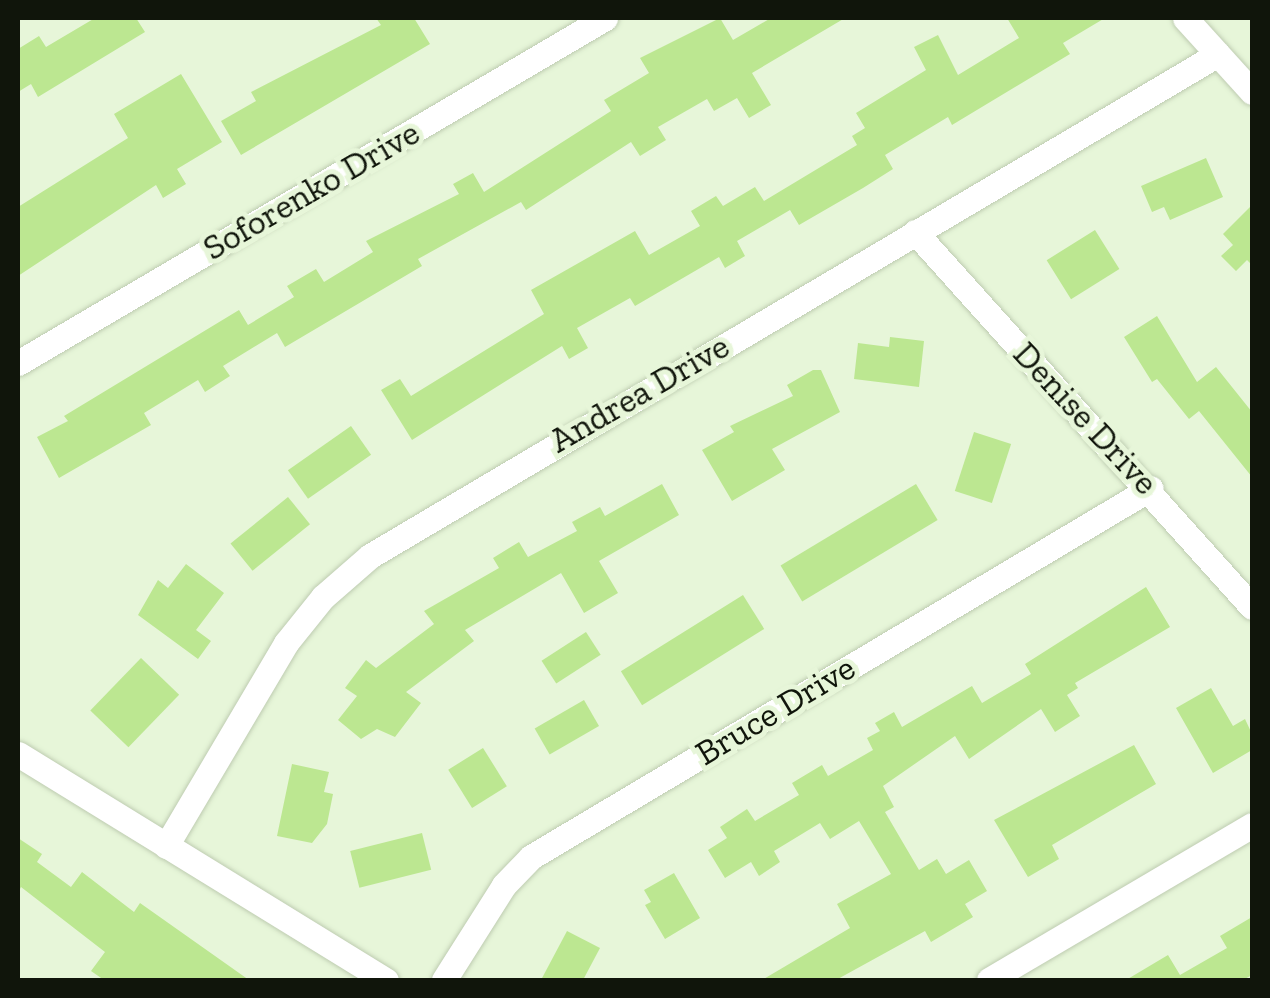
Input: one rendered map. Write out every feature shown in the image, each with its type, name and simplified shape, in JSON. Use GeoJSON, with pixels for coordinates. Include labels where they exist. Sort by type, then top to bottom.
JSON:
{"type":"FeatureCollection","features":[{"type":"Feature","properties":{"kind":"street","name":"Soforenko Drive"},"geometry":{"type":"LineString","coordinates":[[18,362],[605,18]]}},
{"type":"Feature","properties":{"kind":"street"},"geometry":{"type":"LineString","coordinates":[[1186,18],[1252,92]]}},
{"type":"Feature","properties":{"kind":"street","name":"Andrea Drive"},"geometry":{"type":"LineString","coordinates":[[166,846],[286,643],[323,597],[370,556],[1218,54]]}},
{"type":"Feature","properties":{"kind":"street","name":"Denise Drive"},"geometry":{"type":"LineString","coordinates":[[916,232],[1151,488],[1252,607]]}},
{"type":"Feature","properties":{"kind":"street","name":"Bruce Drive"},"geometry":{"type":"LineString","coordinates":[[444,980],[504,885],[531,857],[1151,488]]}},
{"type":"Feature","properties":{"kind":"street"},"geometry":{"type":"LineString","coordinates":[[18,754],[386,980]]}},
{"type":"Feature","properties":{"kind":"street"},"geometry":{"type":"LineString","coordinates":[[989,980],[1252,826]]}},
{"type":"Feature","properties":{"kind":"building"},"geometry":{"type":"Polygon","coordinates":[[[95,18],[136,18],[145,32],[38,97],[31,84],[18,92],[18,49],[39,36],[46,47],[95,18]]]}},
{"type":"Feature","properties":{"kind":"building"},"geometry":{"type":"Polygon","coordinates":[[[376,18],[414,18],[430,44],[241,155],[221,121],[256,101],[251,92],[381,25],[376,18]]]}},
{"type":"Feature","properties":{"kind":"building"},"geometry":{"type":"Polygon","coordinates":[[[720,18],[733,40],[771,18],[845,18],[752,73],[771,105],[749,118],[737,98],[714,111],[707,99],[658,127],[666,140],[640,156],[631,142],[526,210],[521,202],[418,259],[422,266],[285,347],[277,333],[223,366],[230,376],[205,392],[198,380],[144,413],[151,425],[59,478],[37,437],[68,421],[64,416],[239,310],[248,325],[294,297],[287,286],[316,269],[324,282],[373,252],[366,241],[459,194],[453,184],[473,173],[484,192],[611,111],[604,100],[649,73],[640,58],[720,18]]]}},
{"type":"Feature","properties":{"kind":"building"},"geometry":{"type":"Polygon","coordinates":[[[1007,18],[1105,18],[1063,43],[1070,54],[952,125],[948,117],[885,155],[893,169],[863,188],[799,225],[790,210],[737,241],[745,256],[725,268],[719,257],[635,306],[630,298],[577,328],[588,348],[569,359],[562,346],[412,440],[381,390],[400,379],[411,396],[544,314],[531,290],[635,231],[649,255],[700,226],[691,211],[716,196],[723,206],[755,187],[764,201],[857,145],[852,136],[865,128],[856,113],[926,70],[914,47],[938,35],[958,75],[1019,38],[1007,18]]]}},
{"type":"Feature","properties":{"kind":"building"},"geometry":{"type":"Polygon","coordinates":[[[181,74],[222,142],[177,169],[186,184],[163,198],[156,185],[18,276],[18,207],[128,138],[114,114],[181,74]]]}},
{"type":"Feature","properties":{"kind":"building"},"geometry":{"type":"Polygon","coordinates":[[[1206,158],[1223,197],[1170,220],[1164,207],[1152,212],[1141,186],[1206,158]]]}},
{"type":"Feature","properties":{"kind":"building"},"geometry":{"type":"Polygon","coordinates":[[[1252,205],[1252,265],[1247,260],[1236,271],[1221,256],[1233,245],[1223,234],[1252,205]]]}},
{"type":"Feature","properties":{"kind":"building"},"geometry":{"type":"Polygon","coordinates":[[[1095,230],[1119,269],[1071,299],[1047,260],[1095,230]]]}},
{"type":"Feature","properties":{"kind":"building"},"geometry":{"type":"Polygon","coordinates":[[[1157,316],[1197,382],[1216,367],[1252,412],[1252,477],[1199,411],[1189,419],[1157,379],[1152,382],[1124,337],[1157,316]]]}},
{"type":"Feature","properties":{"kind":"building"},"geometry":{"type":"Polygon","coordinates":[[[890,337],[924,341],[919,387],[854,379],[858,343],[889,347],[890,337]]]}},
{"type":"Feature","properties":{"kind":"building"},"geometry":{"type":"Polygon","coordinates":[[[813,370],[821,370],[840,412],[772,449],[785,470],[732,501],[702,450],[734,432],[730,426],[793,396],[787,385],[813,370]]]}},
{"type":"Feature","properties":{"kind":"building"},"geometry":{"type":"Polygon","coordinates":[[[351,426],[371,455],[308,499],[288,470],[351,426]]]}},
{"type":"Feature","properties":{"kind":"building"},"geometry":{"type":"Polygon","coordinates":[[[974,432],[1011,444],[992,503],[955,491],[974,432]]]}},
{"type":"Feature","properties":{"kind":"building"},"geometry":{"type":"Polygon","coordinates":[[[662,484],[679,515],[599,561],[618,593],[584,613],[561,573],[465,630],[474,641],[406,692],[421,703],[395,737],[377,729],[361,739],[338,720],[357,696],[345,688],[366,660],[376,668],[434,624],[424,611],[499,568],[493,558],[519,542],[528,557],[577,531],[572,522],[600,507],[605,516],[662,484]]]}},
{"type":"Feature","properties":{"kind":"building"},"geometry":{"type":"Polygon","coordinates":[[[916,484],[938,520],[802,601],[781,565],[916,484]]]}},
{"type":"Feature","properties":{"kind":"building"},"geometry":{"type":"Polygon","coordinates":[[[288,497],[310,524],[253,571],[230,544],[288,497]]]}},
{"type":"Feature","properties":{"kind":"building"},"geometry":{"type":"Polygon","coordinates":[[[186,564],[224,593],[196,630],[211,641],[198,659],[138,615],[158,580],[168,588],[186,564]]]}},
{"type":"Feature","properties":{"kind":"building"},"geometry":{"type":"Polygon","coordinates":[[[1146,587],[1170,627],[1075,683],[1078,688],[1067,695],[1080,716],[1055,732],[1041,709],[969,759],[955,736],[883,786],[894,807],[885,812],[919,870],[937,859],[946,874],[969,860],[987,891],[965,904],[973,917],[931,942],[925,931],[836,980],[762,980],[850,928],[837,904],[891,874],[859,821],[830,839],[820,823],[774,851],[780,862],[759,876],[751,862],[725,878],[708,850],[727,838],[720,827],[747,809],[755,821],[799,795],[792,783],[822,765],[828,776],[873,750],[867,738],[880,731],[875,723],[894,712],[902,727],[972,686],[982,703],[1031,674],[1025,664],[1146,587]]]}},
{"type":"Feature","properties":{"kind":"building"},"geometry":{"type":"Polygon","coordinates":[[[743,595],[764,629],[642,705],[621,671],[743,595]]]}},
{"type":"Feature","properties":{"kind":"building"},"geometry":{"type":"Polygon","coordinates":[[[586,632],[601,655],[556,684],[542,661],[586,632]]]}},
{"type":"Feature","properties":{"kind":"building"},"geometry":{"type":"Polygon","coordinates":[[[141,658],[179,695],[128,747],[90,711],[141,658]]]}},
{"type":"Feature","properties":{"kind":"building"},"geometry":{"type":"Polygon","coordinates":[[[1211,688],[1233,726],[1245,719],[1252,734],[1252,750],[1213,773],[1176,708],[1211,688]]]}},
{"type":"Feature","properties":{"kind":"building"},"geometry":{"type":"Polygon","coordinates":[[[584,700],[599,726],[550,754],[535,728],[584,700]]]}},
{"type":"Feature","properties":{"kind":"building"},"geometry":{"type":"Polygon","coordinates":[[[1134,745],[1156,784],[1052,845],[1059,859],[1028,877],[994,820],[1134,745]]]}},
{"type":"Feature","properties":{"kind":"building"},"geometry":{"type":"Polygon","coordinates":[[[483,748],[507,786],[472,808],[448,770],[483,748]]]}},
{"type":"Feature","properties":{"kind":"building"},"geometry":{"type":"Polygon","coordinates":[[[292,764],[329,772],[324,792],[333,794],[327,824],[312,843],[277,836],[292,764]]]}},
{"type":"Feature","properties":{"kind":"building"},"geometry":{"type":"Polygon","coordinates":[[[422,833],[431,870],[359,888],[350,851],[422,833]]]}},
{"type":"Feature","properties":{"kind":"building"},"geometry":{"type":"Polygon","coordinates":[[[18,838],[42,854],[37,862],[71,887],[82,872],[134,912],[140,903],[249,980],[104,980],[91,971],[105,952],[21,887],[18,893],[18,838]]]}},
{"type":"Feature","properties":{"kind":"building"},"geometry":{"type":"Polygon","coordinates":[[[674,873],[700,918],[665,939],[645,905],[651,902],[644,890],[674,873]]]}},
{"type":"Feature","properties":{"kind":"building"},"geometry":{"type":"Polygon","coordinates":[[[1252,917],[1252,975],[1243,980],[1126,980],[1168,955],[1180,975],[1227,948],[1220,936],[1252,917]]]}},
{"type":"Feature","properties":{"kind":"building"},"geometry":{"type":"Polygon","coordinates":[[[567,931],[600,948],[583,980],[541,980],[567,931]]]}}]}
